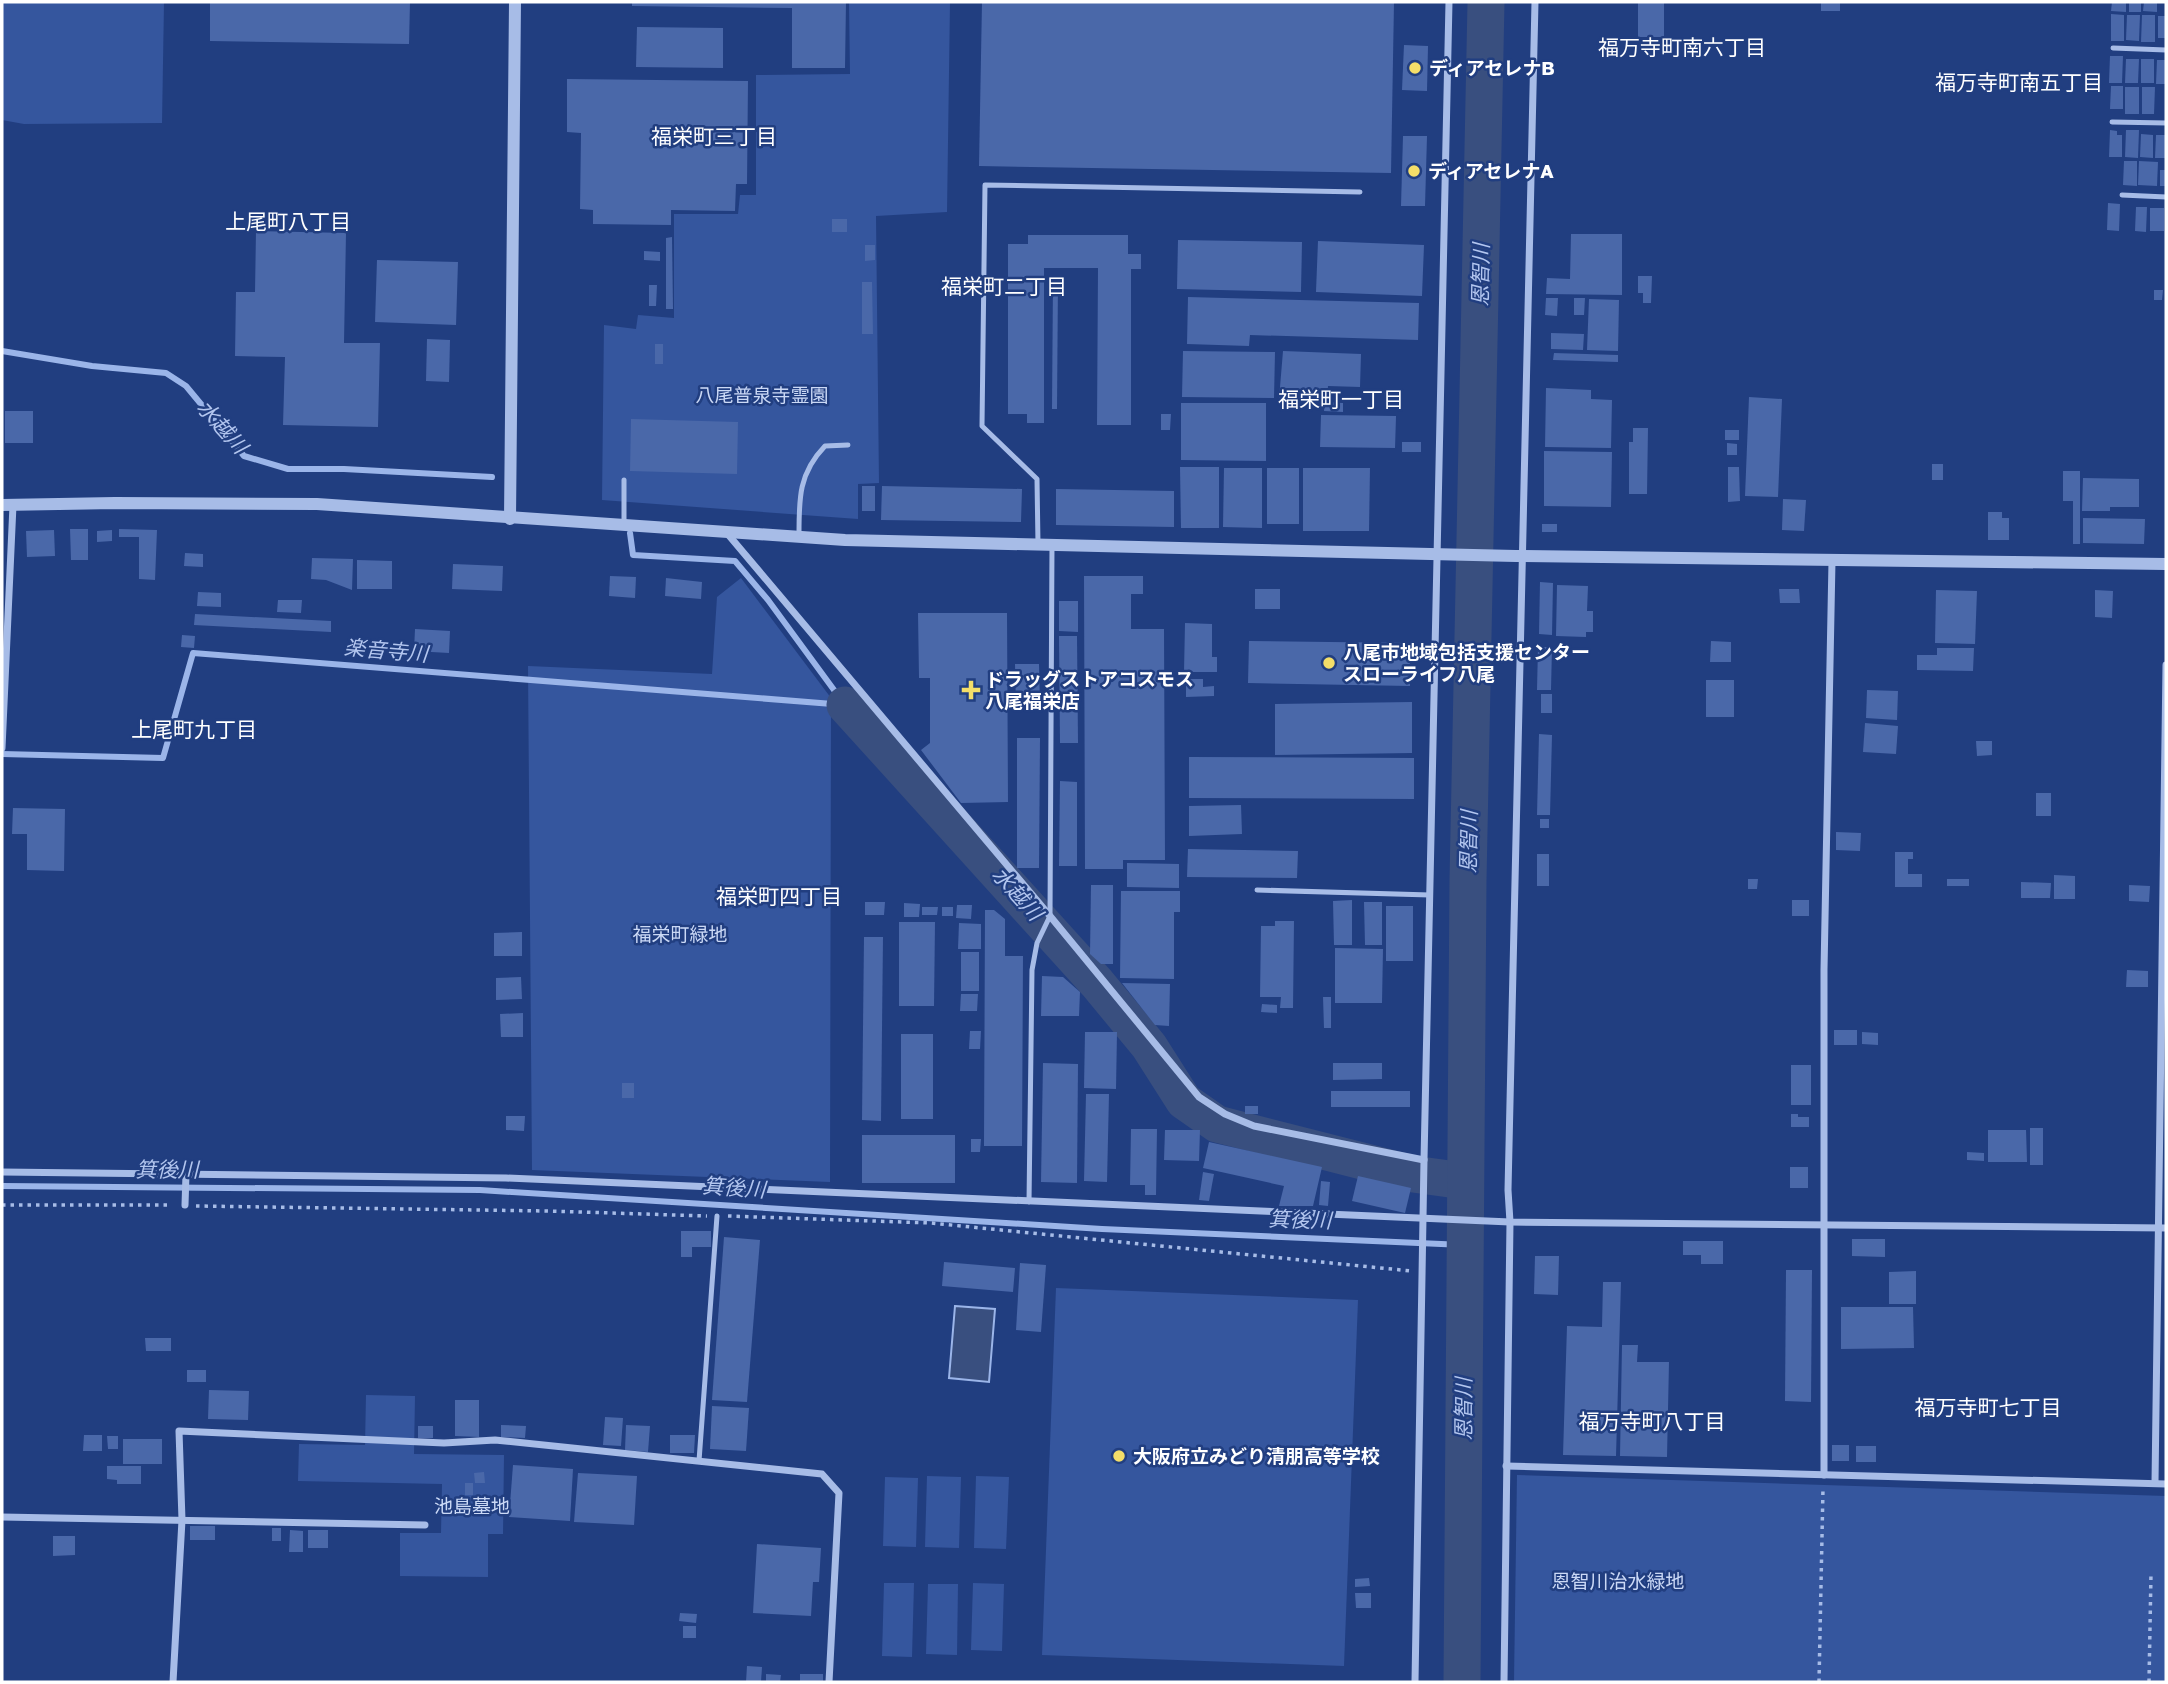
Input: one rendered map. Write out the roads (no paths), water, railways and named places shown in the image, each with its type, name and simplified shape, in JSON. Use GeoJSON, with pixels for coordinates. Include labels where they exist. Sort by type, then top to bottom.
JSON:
{"type":"FeatureCollection","features":[{"type":"Feature","properties":{"kind":"street"},"geometry":{"type":"LineString","coordinates":[[510,519],[515,2]]}},
{"type":"Feature","properties":{"kind":"street"},"geometry":{"type":"LineString","coordinates":[[1415,1682],[1430,895],[1444,554],[1449,2]]}},
{"type":"Feature","properties":{"kind":"street"},"geometry":{"type":"LineString","coordinates":[[1504,1682],[1506,1222],[1535,2]]}},
{"type":"Feature","properties":{"kind":"street"},"geometry":{"type":"LineString","coordinates":[[2,748],[7,505],[317,504],[799,537],[1052,545],[1520,556],[2166,564]]}},
{"type":"Feature","properties":{"kind":"street"},"geometry":{"type":"LineString","coordinates":[[725,532],[1199,1097],[1225,1114],[1254,1126],[1424,1163]]}},
{"type":"Feature","properties":{"kind":"street"},"geometry":{"type":"LineString","coordinates":[[1824,1475],[1824,970],[1832,561]]}},
{"type":"Feature","properties":{"kind":"street"},"geometry":{"type":"LineString","coordinates":[[2155,1483],[2163,1228],[2166,665]]}},
{"type":"Feature","properties":{"kind":"street"},"geometry":{"type":"LineString","coordinates":[[2,1172],[506,1178],[1423,1220],[2163,1228]]}},
{"type":"Feature","properties":{"kind":"street"},"geometry":{"type":"LineString","coordinates":[[185,1205],[186,1174]]}},
{"type":"Feature","properties":{"kind":"street"},"geometry":{"type":"LineString","coordinates":[[173,1682],[182,1520],[179,1431],[444,1443],[495,1440],[822,1474],[839,1493],[828,1682]]}},
{"type":"Feature","properties":{"kind":"street"},"geometry":{"type":"LineString","coordinates":[[1506,1466],[2166,1484]]}},
{"type":"Feature","properties":{"kind":"street"},"geometry":{"type":"LineString","coordinates":[[2,1517],[425,1525]]}},
{"type":"Feature","properties":{"kind":"lane"},"geometry":{"type":"LineString","coordinates":[[2113,48],[2166,50]]}},
{"type":"Feature","properties":{"kind":"lane"},"geometry":{"type":"LineString","coordinates":[[2112,122],[2166,123]]}},
{"type":"Feature","properties":{"kind":"lane"},"geometry":{"type":"LineString","coordinates":[[1038,544],[1037,478],[982,426],[985,186],[1360,192]]}},
{"type":"Feature","properties":{"kind":"lane"},"geometry":{"type":"LineString","coordinates":[[2122,195],[2166,197]]}},
{"type":"Feature","properties":{"kind":"lane"},"geometry":{"type":"LineString","coordinates":[[799,537],[799,496],[812,460],[825,446],[848,446]]}},
{"type":"Feature","properties":{"kind":"lane"},"geometry":{"type":"LineString","coordinates":[[624,480],[624,525]]}},
{"type":"Feature","properties":{"kind":"lane"},"geometry":{"type":"LineString","coordinates":[[1029,1202],[1032,970],[1037,943],[1049,918],[1052,545]]}},
{"type":"Feature","properties":{"kind":"lane"},"geometry":{"type":"LineString","coordinates":[[1257,890],[1430,895]]}},
{"type":"Feature","properties":{"kind":"lane"},"geometry":{"type":"LineString","coordinates":[[699,1461],[717,1216]]}},
{"type":"Feature","properties":{"kind":"waterway","name":"恩智川"},"geometry":{"type":"LineString","coordinates":[[1462,1682],[1468,880],[1486,2]]}},
{"type":"Feature","properties":{"kind":"waterway","name":"水越川"},"geometry":{"type":"LineString","coordinates":[[2,351],[92,366],[166,373],[186,386],[244,456],[288,469],[344,469],[492,477]]}},
{"type":"Feature","properties":{"kind":"waterway","name":"水越川"},"geometry":{"type":"LineString","coordinates":[[630,533],[633,555],[735,561],[768,600],[845,705]]}},
{"type":"Feature","properties":{"kind":"waterway","name":"楽音寺川"},"geometry":{"type":"LineString","coordinates":[[2,754],[163,758],[193,653],[845,705]]}},
{"type":"Feature","properties":{"kind":"waterway","name":"水越川"},"geometry":{"type":"LineString","coordinates":[[845,705],[1097,983],[1149,1046],[1184,1101],[1217,1124],[1413,1174],[1464,1181]]}},
{"type":"Feature","properties":{"kind":"waterway","name":"箕後川"},"geometry":{"type":"LineString","coordinates":[[2,1186],[480,1190],[1102,1229],[1464,1245]]}},
{"type":"Feature","properties":{"kind":"place","name":"ディアセレナB"},"geometry":{"type":"Point","coordinates":[1415,68]}},
{"type":"Feature","properties":{"kind":"place","name":"ディアセレナA"},"geometry":{"type":"Point","coordinates":[1414,171]}},
{"type":"Feature","properties":{"kind":"place","name":"八尾市地域包括支援センター スローライフ八尾"},"geometry":{"type":"Point","coordinates":[1329,663]}},
{"type":"Feature","properties":{"kind":"place","name":"ドラッグストアコスモス 八尾福栄店"},"geometry":{"type":"Point","coordinates":[971,690]}},
{"type":"Feature","properties":{"kind":"place","name":"大阪府立みどり清朋高等学校"},"geometry":{"type":"Point","coordinates":[1119,1456]}},
{"type":"Feature","properties":{"kind":"district","name":"福万寺町南六丁目"},"geometry":{"type":"Point","coordinates":[1682,48]}},
{"type":"Feature","properties":{"kind":"district","name":"福万寺町南五丁目"},"geometry":{"type":"Point","coordinates":[2019,83]}},
{"type":"Feature","properties":{"kind":"district","name":"福栄町三丁目"},"geometry":{"type":"Point","coordinates":[714,137]}},
{"type":"Feature","properties":{"kind":"district","name":"上尾町八丁目"},"geometry":{"type":"Point","coordinates":[288,222]}},
{"type":"Feature","properties":{"kind":"district","name":"福栄町二丁目"},"geometry":{"type":"Point","coordinates":[1004,287]}},
{"type":"Feature","properties":{"kind":"district","name":"福栄町一丁目"},"geometry":{"type":"Point","coordinates":[1341,400]}},
{"type":"Feature","properties":{"kind":"district","name":"上尾町九丁目"},"geometry":{"type":"Point","coordinates":[194,730]}},
{"type":"Feature","properties":{"kind":"district","name":"福栄町四丁目"},"geometry":{"type":"Point","coordinates":[779,897]}},
{"type":"Feature","properties":{"kind":"district","name":"福万寺町七丁目"},"geometry":{"type":"Point","coordinates":[1988,1408]}},
{"type":"Feature","properties":{"kind":"district","name":"福万寺町八丁目"},"geometry":{"type":"Point","coordinates":[1652,1422]}},
{"type":"Feature","properties":{"kind":"park label","name":"八尾普泉寺霊園"},"geometry":{"type":"Point","coordinates":[762,395]}},
{"type":"Feature","properties":{"kind":"park label","name":"福栄町緑地"},"geometry":{"type":"Point","coordinates":[680,934]}},
{"type":"Feature","properties":{"kind":"park label","name":"池島墓地"},"geometry":{"type":"Point","coordinates":[472,1506]}},
{"type":"Feature","properties":{"kind":"park label","name":"恩智川治水緑地"},"geometry":{"type":"Point","coordinates":[1618,1581]}}]}
